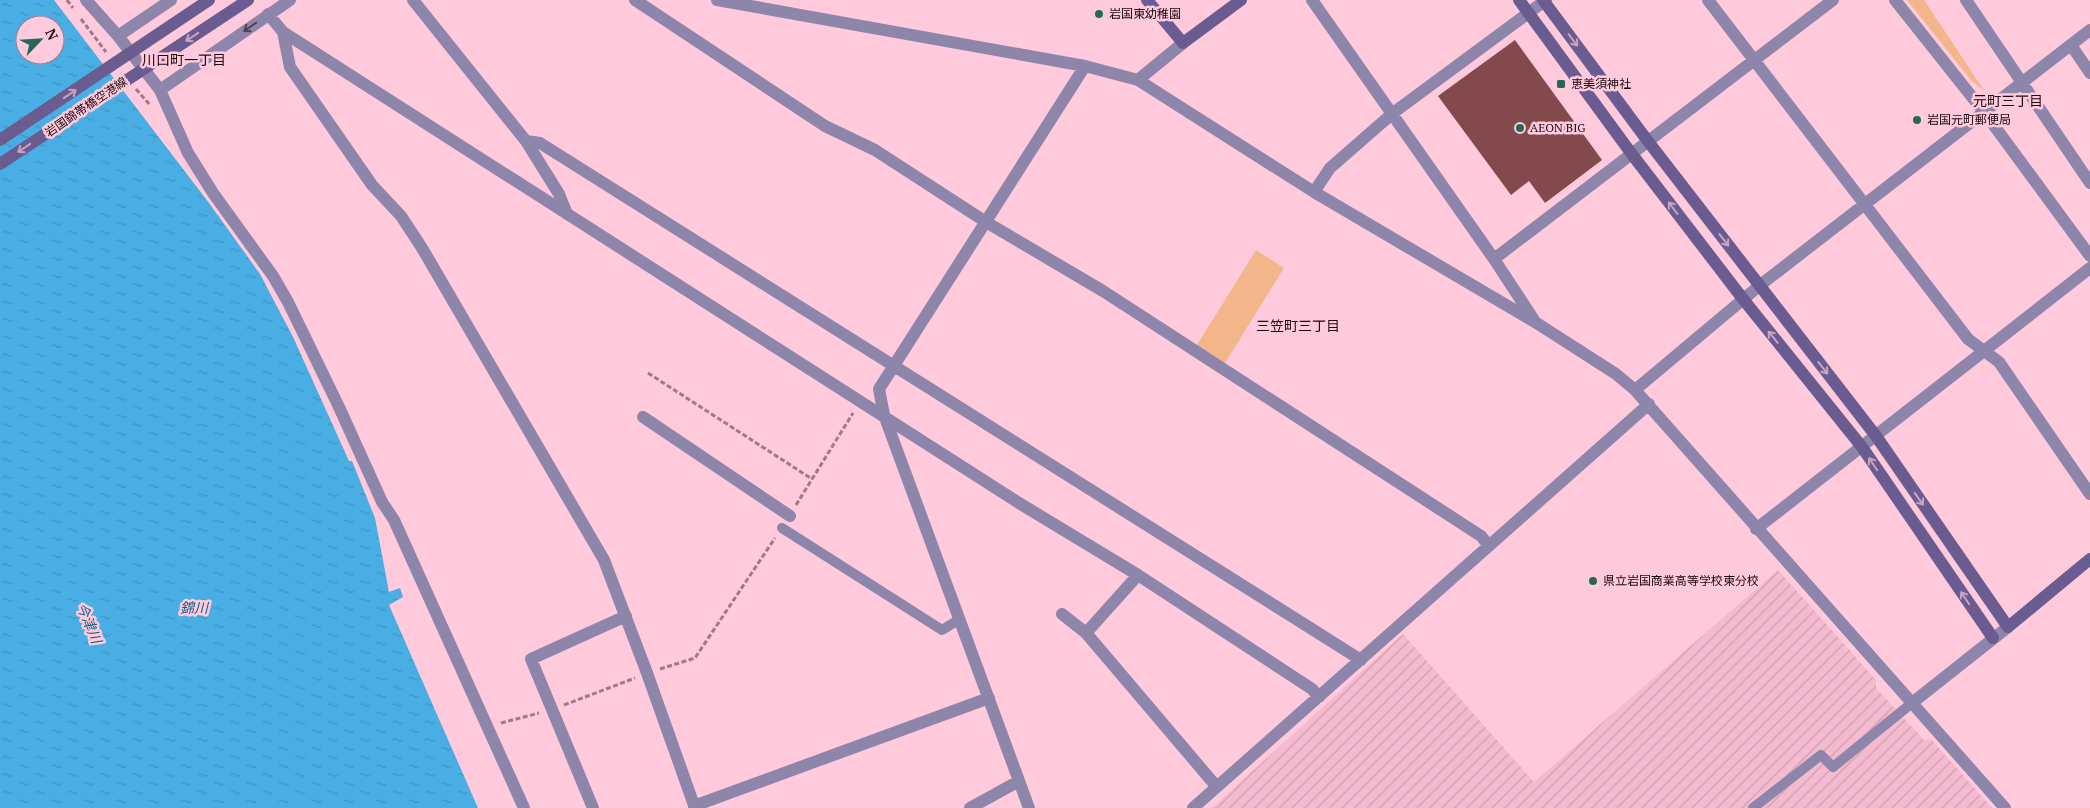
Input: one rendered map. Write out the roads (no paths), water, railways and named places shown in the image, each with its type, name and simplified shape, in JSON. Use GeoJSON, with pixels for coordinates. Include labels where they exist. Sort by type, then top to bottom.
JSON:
{"type":"FeatureCollection","features":[{"type":"Feature","properties":{"kind":"street"},"geometry":{"type":"LineString","coordinates":[[86,0],[118,36],[160,90],[188,153],[213,193],[273,276],[288,302],[382,502],[394,520],[524,808]]}},
{"type":"Feature","properties":{"kind":"street"},"geometry":{"type":"LineString","coordinates":[[118,36],[171,0]]}},
{"type":"Feature","properties":{"kind":"street","name":"岩国錦帯橋空港線"},"geometry":{"type":"LineString","coordinates":[[0,140],[209,0]]}},
{"type":"Feature","properties":{"kind":"street","name":"岩国錦帯橋空港線"},"geometry":{"type":"LineString","coordinates":[[0,164],[248,0]]}},
{"type":"Feature","properties":{"kind":"street"},"geometry":{"type":"LineString","coordinates":[[160,90],[290,0]]}},
{"type":"Feature","properties":{"kind":"street"},"geometry":{"type":"LineString","coordinates":[[413,0],[526,141],[554,186],[568,214]]}},
{"type":"Feature","properties":{"kind":"street"},"geometry":{"type":"LineString","coordinates":[[634,0],[825,126],[875,150],[986,222],[1103,291],[1481,536],[1489,546]]}},
{"type":"Feature","properties":{"kind":"street"},"geometry":{"type":"LineString","coordinates":[[717,0],[1085,66],[1138,80],[1314,192],[1535,322],[1616,374],[1649,404],[1756,529],[2005,808]]}},
{"type":"Feature","properties":{"kind":"street"},"geometry":{"type":"LineString","coordinates":[[1147,0],[1182,44]]}},
{"type":"Feature","properties":{"kind":"street"},"geometry":{"type":"LineString","coordinates":[[1138,80],[1241,0]]}},
{"type":"Feature","properties":{"kind":"street"},"geometry":{"type":"LineString","coordinates":[[1312,0],[1393,113],[1535,322]]}},
{"type":"Feature","properties":{"kind":"street"},"geometry":{"type":"LineString","coordinates":[[1519,0],[1631,153],[1742,299],[1862,447],[1993,638]]}},
{"type":"Feature","properties":{"kind":"street"},"geometry":{"type":"LineString","coordinates":[[1314,192],[1330,168],[1393,113],[1544,0],[1647,140],[1876,436],[2008,627]]}},
{"type":"Feature","properties":{"kind":"street"},"geometry":{"type":"LineString","coordinates":[[1708,0],[1863,205],[1968,339],[1999,362],[2090,494]]}},
{"type":"Feature","properties":{"kind":"street"},"geometry":{"type":"LineString","coordinates":[[1494,259],[1647,140],[1833,0]]}},
{"type":"Feature","properties":{"kind":"street"},"geometry":{"type":"LineString","coordinates":[[1895,0],[1984,112],[2090,256]]}},
{"type":"Feature","properties":{"kind":"street"},"geometry":{"type":"LineString","coordinates":[[1966,0],[2090,183]]}},
{"type":"Feature","properties":{"kind":"street"},"geometry":{"type":"LineString","coordinates":[[268,14],[283,32],[884,415],[1018,503],[1138,575],[1312,689],[1319,698]]}},
{"type":"Feature","properties":{"kind":"street"},"geometry":{"type":"LineString","coordinates":[[1635,390],[1742,299],[2090,30]]}},
{"type":"Feature","properties":{"kind":"street"},"geometry":{"type":"LineString","coordinates":[[283,32],[290,67],[372,185],[401,216],[422,248],[604,560],[648,673],[694,807],[989,698]]}},
{"type":"Feature","properties":{"kind":"street"},"geometry":{"type":"LineString","coordinates":[[2071,45],[2090,73]]}},
{"type":"Feature","properties":{"kind":"street"},"geometry":{"type":"LineString","coordinates":[[1029,808],[884,415],[879,389],[1085,66]]}},
{"type":"Feature","properties":{"kind":"street"},"geometry":{"type":"LineString","coordinates":[[526,141],[540,143],[1361,660]]}},
{"type":"Feature","properties":{"kind":"street"},"geometry":{"type":"LineString","coordinates":[[1756,529],[2090,268]]}},
{"type":"Feature","properties":{"kind":"street"},"geometry":{"type":"LineString","coordinates":[[1192,808],[1319,698],[1649,404]]}},
{"type":"Feature","properties":{"kind":"street"},"geometry":{"type":"LineString","coordinates":[[643,416],[790,516]]}},
{"type":"Feature","properties":{"kind":"street"},"geometry":{"type":"LineString","coordinates":[[1912,703],[2090,559]]}},
{"type":"Feature","properties":{"kind":"street"},"geometry":{"type":"LineString","coordinates":[[1086,633],[1138,575]]}},
{"type":"Feature","properties":{"kind":"street"},"geometry":{"type":"LineString","coordinates":[[1062,614],[1086,633],[1216,786]]}},
{"type":"Feature","properties":{"kind":"street"},"geometry":{"type":"LineString","coordinates":[[593,808],[530,659],[626,616]]}},
{"type":"Feature","properties":{"kind":"street"},"geometry":{"type":"LineString","coordinates":[[970,808],[1008,785],[1019,781]]}},
{"type":"Feature","properties":{"kind":"lane"},"geometry":{"type":"LineString","coordinates":[[782,528],[942,630],[960,619]]}},
{"type":"Feature","properties":{"kind":"lane"},"geometry":{"type":"LineString","coordinates":[[1753,808],[1821,755],[1833,767],[1912,703]]}},
{"type":"Feature","properties":{"kind":"water","name":"錦川"},"geometry":{"type":"Polygon","coordinates":[[[0,0],[54,0],[209,203],[260,274],[293,337],[349,461],[352,461],[375,518],[389,592],[400,588],[403,597],[389,605],[478,808],[0,808],[0,0]]]}},
{"type":"Feature","properties":{"kind":"place","name":"岩国東幼稚園"},"geometry":{"type":"Point","coordinates":[1099,14]}},
{"type":"Feature","properties":{"kind":"place","name":"恵美須神社"},"geometry":{"type":"Point","coordinates":[1561,84]}},
{"type":"Feature","properties":{"kind":"place","name":"岩国元町郵便局"},"geometry":{"type":"Point","coordinates":[1917,120]}},
{"type":"Feature","properties":{"kind":"place","name":"AEON BIG"},"geometry":{"type":"Point","coordinates":[1520,128]}},
{"type":"Feature","properties":{"kind":"place","name":"県立岩国商業高等学校東分校"},"geometry":{"type":"Point","coordinates":[1593,581]}},
{"type":"Feature","properties":{"kind":"district","name":"川口町一丁目"},"geometry":{"type":"Point","coordinates":[184,60]}},
{"type":"Feature","properties":{"kind":"district","name":"元町三丁目"},"geometry":{"type":"Point","coordinates":[2008,101]}},
{"type":"Feature","properties":{"kind":"district","name":"三笠町三丁目"},"geometry":{"type":"Point","coordinates":[1298,326]}},
{"type":"Feature","properties":{"kind":"water label","name":"今津川"},"geometry":{"type":"Point","coordinates":[89,623]}}]}
